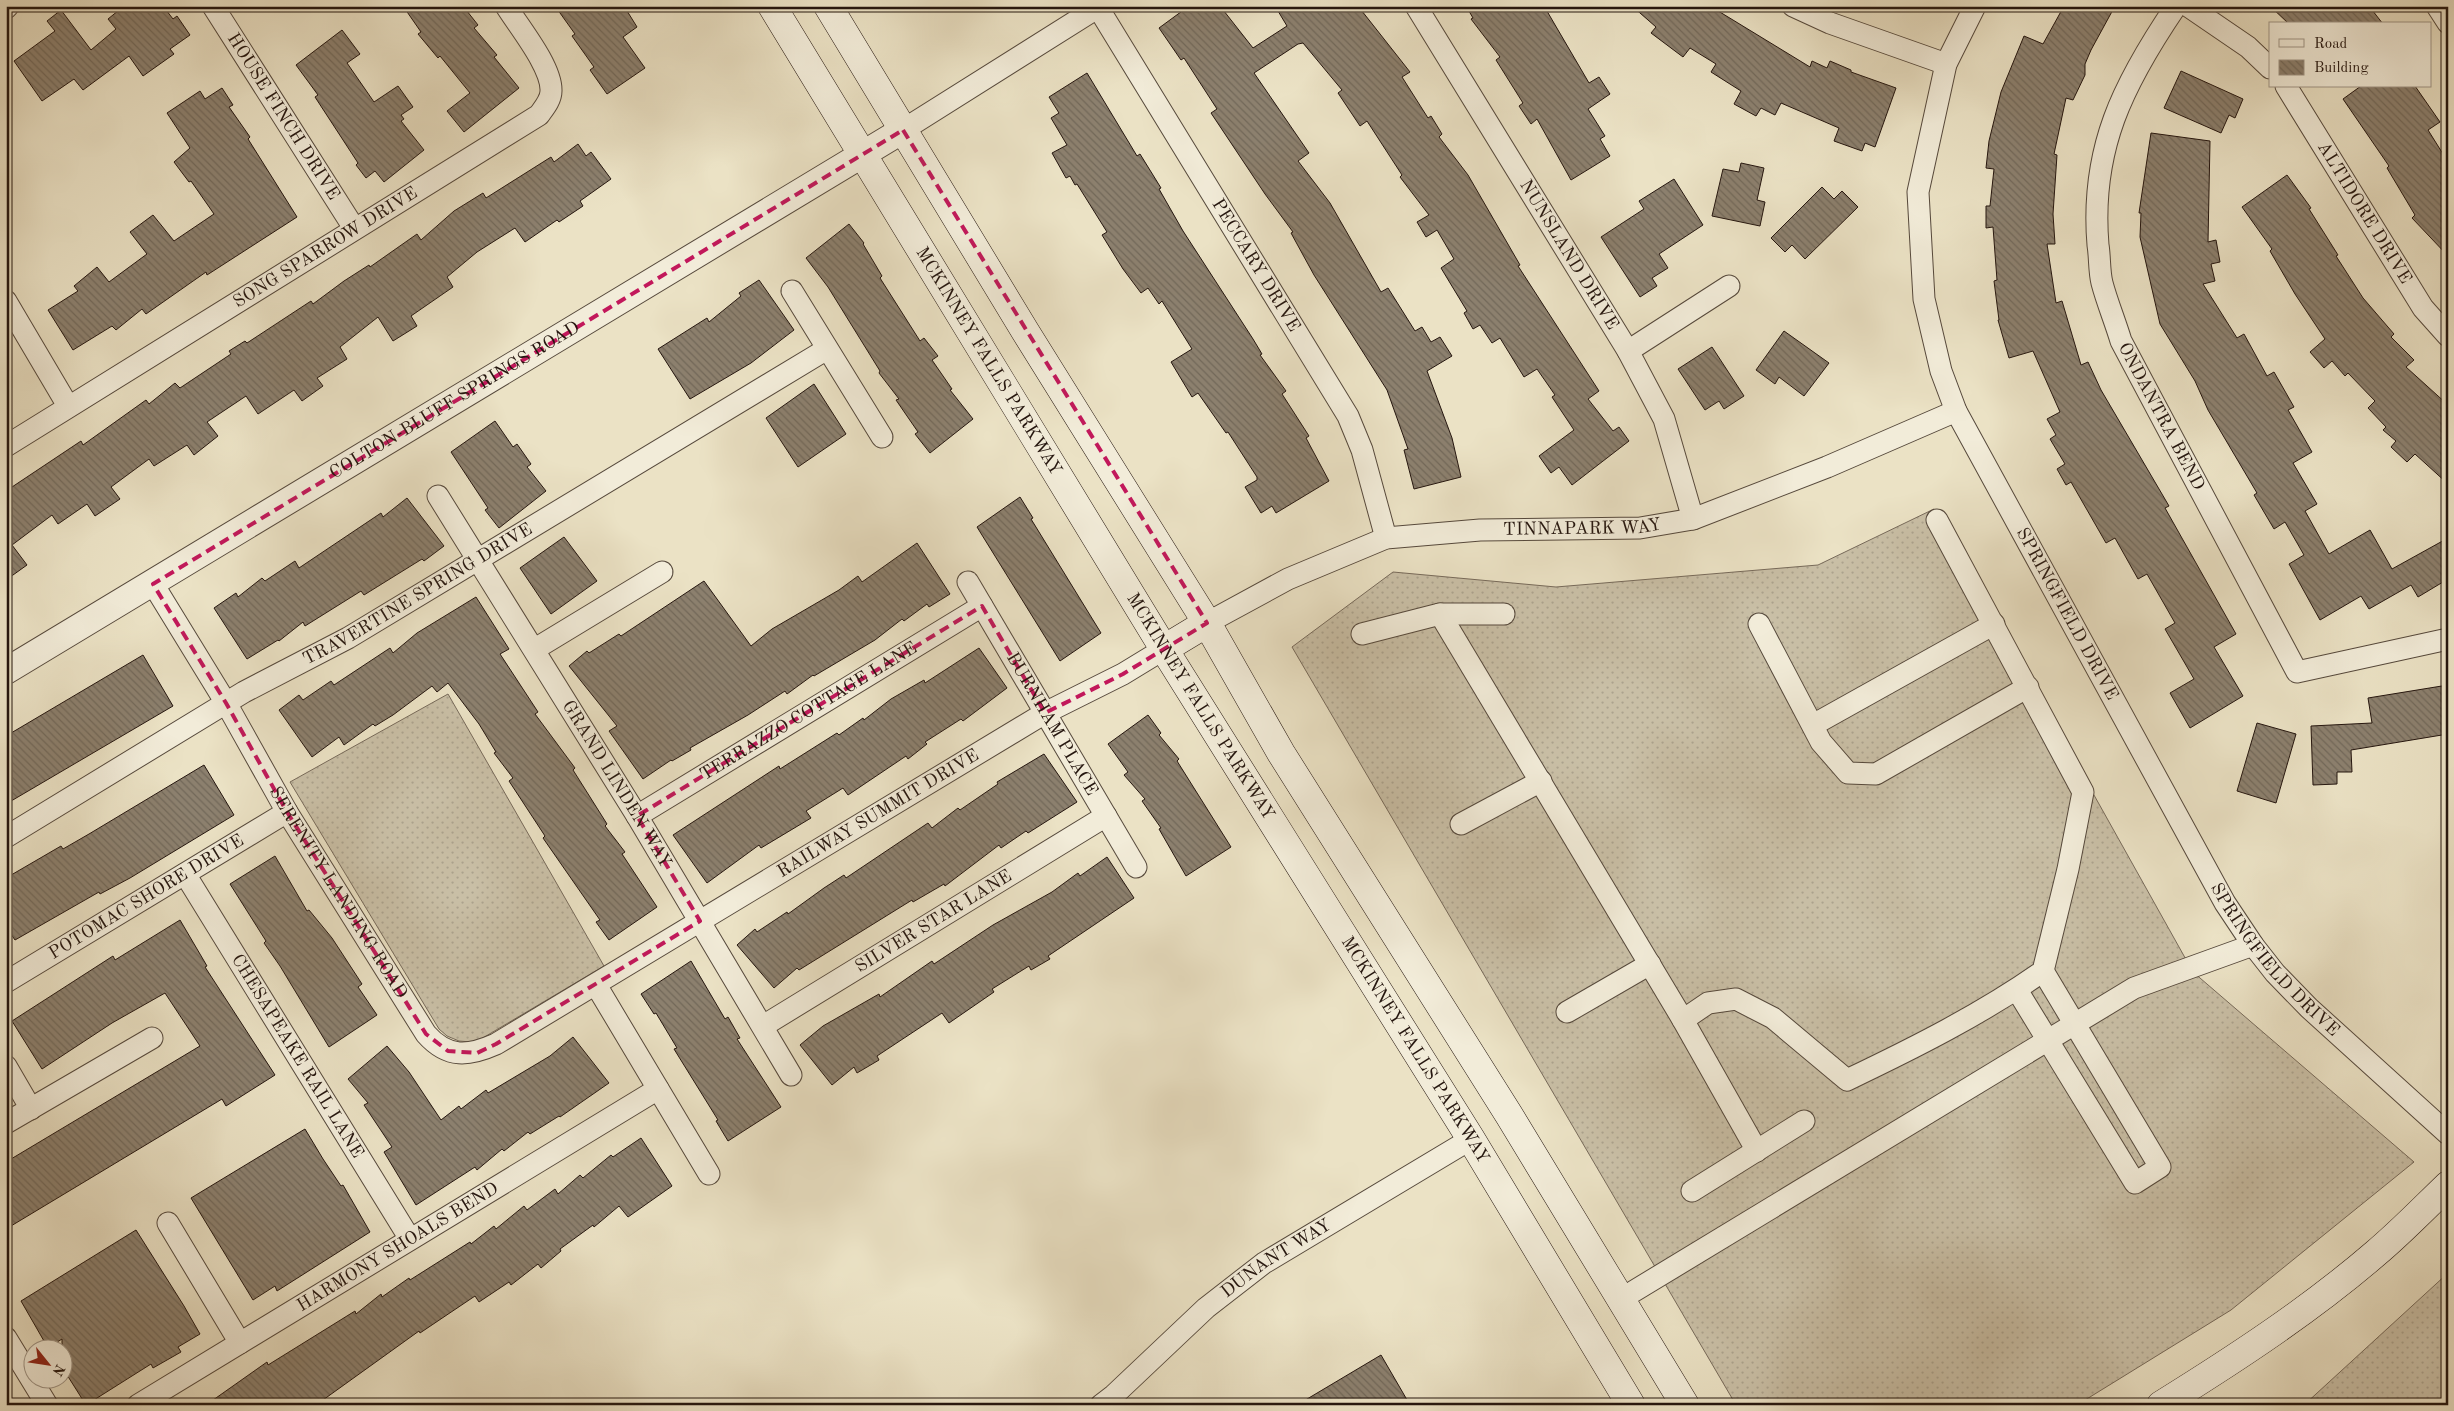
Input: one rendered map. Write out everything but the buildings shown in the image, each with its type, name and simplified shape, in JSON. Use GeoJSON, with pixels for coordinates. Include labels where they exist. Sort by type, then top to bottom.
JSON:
{"type":"FeatureCollection","features":[{"type":"Feature","properties":{"kind":"main road","name":"MCKINNEY FALLS PARKWAY"},"geometry":{"type":"LineString","coordinates":[[772,6],[1164,649],[1471,1139],[1631,1405]]}},
{"type":"Feature","properties":{"kind":"main road"},"geometry":{"type":"LineString","coordinates":[[828,6],[1207,623],[1281,753],[1509,1115],[1685,1405]]}},
{"type":"Feature","properties":{"kind":"main road"},"geometry":{"type":"LineString","coordinates":[[1164,649],[1207,623]]}},
{"type":"Feature","properties":{"kind":"main road"},"geometry":{"type":"LineString","coordinates":[[2161,1405],[2256,1344],[2316,1300],[2375,1254],[2448,1185]]}},
{"type":"Feature","properties":{"kind":"street","name":"HOUSE FINCH DRIVE"},"geometry":{"type":"LineString","coordinates":[[213,6],[354,228]]}},
{"type":"Feature","properties":{"kind":"street","name":"SONG SPARROW DRIVE"},"geometry":{"type":"LineString","coordinates":[[6,446],[354,228],[539,115],[551,92],[548,73],[506,6]]}},
{"type":"Feature","properties":{"kind":"street","name":"NUNSLAND DRIVE"},"geometry":{"type":"LineString","coordinates":[[1416,6],[1628,351],[1664,419],[1693,519]]}},
{"type":"Feature","properties":{"kind":"street"},"geometry":{"type":"LineString","coordinates":[[1793,6],[1830,23],[1946,64]]}},
{"type":"Feature","properties":{"kind":"street","name":"SPRINGFIELD DRIVE"},"geometry":{"type":"LineString","coordinates":[[1975,6],[1946,64],[1918,192],[1924,299],[1941,371],[1956,412],[2225,903],[2252,945],[2275,973],[2309,1008],[2448,1134]]}},
{"type":"Feature","properties":{"kind":"street","name":"ONDANTRA BEND"},"geometry":{"type":"LineString","coordinates":[[2176,6],[2126,86],[2106,138],[2096,214],[2102,281],[2121,341],[2297,672],[2448,639]]}},
{"type":"Feature","properties":{"kind":"street"},"geometry":{"type":"LineString","coordinates":[[2188,6],[2248,47],[2269,67]]}},
{"type":"Feature","properties":{"kind":"street"},"geometry":{"type":"LineString","coordinates":[[2437,6],[2448,23]]}},
{"type":"Feature","properties":{"kind":"street"},"geometry":{"type":"LineString","coordinates":[[903,130],[1098,7]]}},
{"type":"Feature","properties":{"kind":"street","name":"PECCARY DRIVE"},"geometry":{"type":"LineString","coordinates":[[1098,7],[1348,416],[1362,450],[1386,538]]}},
{"type":"Feature","properties":{"kind":"street","name":"ALTIDORE DRIVE"},"geometry":{"type":"LineString","coordinates":[[2287,88],[2423,308],[2448,336]]}},
{"type":"Feature","properties":{"kind":"street","name":"COLTON-BLUFF SPRINGS ROAD"},"geometry":{"type":"LineString","coordinates":[[6,672],[903,130]]}},
{"type":"Feature","properties":{"kind":"street"},"geometry":{"type":"LineString","coordinates":[[1628,351],[1729,286]]}},
{"type":"Feature","properties":{"kind":"street"},"geometry":{"type":"LineString","coordinates":[[792,291],[882,437]]}},
{"type":"Feature","properties":{"kind":"street"},"geometry":{"type":"LineString","coordinates":[[6,301],[68,406]]}},
{"type":"Feature","properties":{"kind":"street","name":"TRAVERTINE SPRING DRIVE"},"geometry":{"type":"LineString","coordinates":[[6,837],[226,703],[348,638],[827,349]]}},
{"type":"Feature","properties":{"kind":"street","name":"TINNAPARK WAY"},"geometry":{"type":"LineString","coordinates":[[1207,623],[1288,578],[1386,538],[1480,530],[1640,528],[1693,519],[1827,467],[1956,412]]}},
{"type":"Feature","properties":{"kind":"street","name":"GRAND LINDEN WAY"},"geometry":{"type":"LineString","coordinates":[[438,496],[535,649],[637,816],[791,1075]]}},
{"type":"Feature","properties":{"kind":"street"},"geometry":{"type":"LineString","coordinates":[[1683,1020],[1708,1003],[1736,999],[1773,1018],[1847,1080],[1940,1033],[2017,990],[2043,971],[2068,869],[2083,792],[1937,520]]}},
{"type":"Feature","properties":{"kind":"street"},"geometry":{"type":"LineString","coordinates":[[535,649],[662,572]]}},
{"type":"Feature","properties":{"kind":"street","name":"BURNHAM PLACE"},"geometry":{"type":"LineString","coordinates":[[968,582],[1136,867]]}},
{"type":"Feature","properties":{"kind":"street","name":"SERENITY LANDING ROAD"},"geometry":{"type":"LineString","coordinates":[[153,584],[226,703],[287,812],[426,1034],[434,1043],[448,1051],[464,1054],[477,1053],[596,985]]}},
{"type":"Feature","properties":{"kind":"street","name":"TERRAZZO COTTAGE LANE"},"geometry":{"type":"LineString","coordinates":[[637,816],[982,606]]}},
{"type":"Feature","properties":{"kind":"street"},"geometry":{"type":"LineString","coordinates":[[1440,614],[1650,964],[1757,1151]]}},
{"type":"Feature","properties":{"kind":"street"},"geometry":{"type":"LineString","coordinates":[[1362,634],[1440,614],[1504,614]]}},
{"type":"Feature","properties":{"kind":"street"},"geometry":{"type":"LineString","coordinates":[[1759,624],[1821,742],[1848,773],[1876,774],[2028,687]]}},
{"type":"Feature","properties":{"kind":"street"},"geometry":{"type":"LineString","coordinates":[[1813,725],[1994,624]]}},
{"type":"Feature","properties":{"kind":"street","name":"RAILWAY SUMMIT DRIVE"},"geometry":{"type":"LineString","coordinates":[[596,985],[1045,713],[1123,674],[1164,649]]}},
{"type":"Feature","properties":{"kind":"street"},"geometry":{"type":"LineString","coordinates":[[1461,824],[1541,781]]}},
{"type":"Feature","properties":{"kind":"street","name":"POTOMAC SHORE DRIVE"},"geometry":{"type":"LineString","coordinates":[[6,982],[287,812]]}},
{"type":"Feature","properties":{"kind":"street","name":"SILVER STAR LANE"},"geometry":{"type":"LineString","coordinates":[[763,1026],[1106,816]]}},
{"type":"Feature","properties":{"kind":"street","name":"CHESAPEAKE RAIL LANE"},"geometry":{"type":"LineString","coordinates":[[185,874],[410,1239]]}},
{"type":"Feature","properties":{"kind":"street"},"geometry":{"type":"LineString","coordinates":[[1621,1299],[2134,988],[2252,945]]}},
{"type":"Feature","properties":{"kind":"street"},"geometry":{"type":"LineString","coordinates":[[1567,1012],[1650,964]]}},
{"type":"Feature","properties":{"kind":"street"},"geometry":{"type":"LineString","coordinates":[[2017,990],[2135,1183],[2160,1167],[2043,971]]}},
{"type":"Feature","properties":{"kind":"street"},"geometry":{"type":"LineString","coordinates":[[596,985],[709,1174]]}},
{"type":"Feature","properties":{"kind":"street"},"geometry":{"type":"LineString","coordinates":[[6,1124],[152,1038]]}},
{"type":"Feature","properties":{"kind":"street"},"geometry":{"type":"LineString","coordinates":[[6,1066],[31,1109]]}},
{"type":"Feature","properties":{"kind":"street","name":"HARMONY SHOALS BEND"},"geometry":{"type":"LineString","coordinates":[[138,1405],[658,1089]]}},
{"type":"Feature","properties":{"kind":"street"},"geometry":{"type":"LineString","coordinates":[[1692,1191],[1804,1121]]}},
{"type":"Feature","properties":{"kind":"street","name":"DUNANT WAY"},"geometry":{"type":"LineString","coordinates":[[1101,1405],[1122,1388],[1206,1308],[1264,1263],[1471,1139]]}},
{"type":"Feature","properties":{"kind":"street"},"geometry":{"type":"LineString","coordinates":[[168,1223],[240,1344]]}},
{"type":"Feature","properties":{"kind":"street"},"geometry":{"type":"LineString","coordinates":[[6,1338],[46,1405]]}},
{"type":"Feature","properties":{"kind":"highlighted area"},"geometry":{"type":"Polygon","coordinates":[[[903,130],[1207,623],[1123,674],[1045,713],[982,606],[637,816],[700,921],[496,1044],[477,1053],[448,1051],[426,1034],[287,812],[226,703],[153,584],[903,130]]]}},
{"type":"Feature","properties":{"kind":"shaded area"},"geometry":{"type":"Polygon","coordinates":[[[1934,509],[2193,972],[2414,1162],[2231,1310],[2077,1405],[1736,1405],[1292,647],[1393,572],[1556,587],[1818,565],[1934,509]]]}},
{"type":"Feature","properties":{"kind":"shaded area"},"geometry":{"type":"Polygon","coordinates":[[[448,694],[604,966],[481,1039],[471,1042],[459,1041],[447,1036],[439,1029],[290,782],[448,694]]]}},
{"type":"Feature","properties":{"kind":"shaded area"},"geometry":{"type":"Polygon","coordinates":[[[2448,1273],[2448,1405],[2304,1405],[2448,1273]]]}}]}
